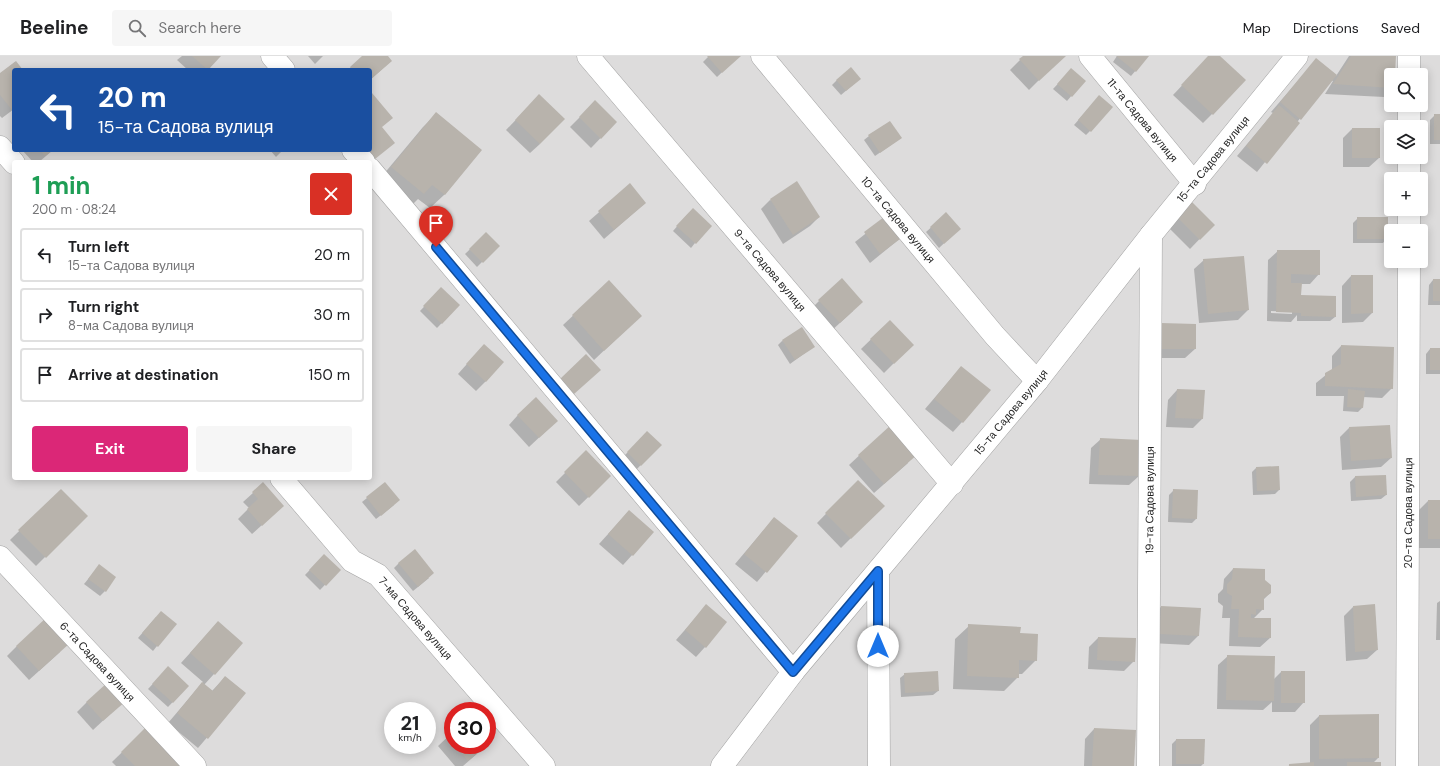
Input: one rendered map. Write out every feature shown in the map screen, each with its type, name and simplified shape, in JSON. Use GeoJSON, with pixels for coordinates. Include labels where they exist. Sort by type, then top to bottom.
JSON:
{"type":"FeatureCollection","features":[{"type":"Feature","properties":{"kind":"street"},"geometry":{"type":"LineString","coordinates":[[272,56],[282,68]]}},
{"type":"Feature","properties":{"kind":"street","name":"9-та Садова вулиця"},"geometry":{"type":"LineString","coordinates":[[588,56],[952,484]]}},
{"type":"Feature","properties":{"kind":"street","name":"10-та Садова вулиця"},"geometry":{"type":"LineString","coordinates":[[762,56],[995,336],[1037,381]]}},
{"type":"Feature","properties":{"kind":"street","name":"11-та Садова вулиця"},"geometry":{"type":"LineString","coordinates":[[1090,56],[1195,184]]}},
{"type":"Feature","properties":{"kind":"street","name":"15-та Садова вулиця"},"geometry":{"type":"LineString","coordinates":[[722,766],[793,672],[1037,381],[1151,235],[1195,184],[1297,56]]}},
{"type":"Feature","properties":{"kind":"street"},"geometry":{"type":"LineString","coordinates":[[1409,56],[1409,68]]}},
{"type":"Feature","properties":{"kind":"street"},"geometry":{"type":"LineString","coordinates":[[0,147],[12,162]]}},
{"type":"Feature","properties":{"kind":"street"},"geometry":{"type":"LineString","coordinates":[[355,152],[362,160]]}},
{"type":"Feature","properties":{"kind":"street"},"geometry":{"type":"LineString","coordinates":[[372,171],[793,672]]}},
{"type":"Feature","properties":{"kind":"street","name":"19-та Садова вулиця"},"geometry":{"type":"LineString","coordinates":[[1148,766],[1151,235]]}},
{"type":"Feature","properties":{"kind":"street","name":"20-та Садова вулиця"},"geometry":{"type":"LineString","coordinates":[[1407,766],[1409,268]]}},
{"type":"Feature","properties":{"kind":"street","name":"7-ма Садова вулиця"},"geometry":{"type":"LineString","coordinates":[[283,480],[352,560],[378,575],[544,766]]}},
{"type":"Feature","properties":{"kind":"street","name":"6-та Садова вулиця"},"geometry":{"type":"LineString","coordinates":[[0,557],[195,766]]}},
{"type":"Feature","properties":{"kind":"street"},"geometry":{"type":"LineString","coordinates":[[878,571],[879,766]]}},
{"type":"Feature","properties":{"kind":"shaded area"},"geometry":{"type":"Polygon","coordinates":[[[0,56],[1440,56],[1440,766],[0,766],[0,56]]]}},
{"type":"Feature","properties":{"kind":"building"},"geometry":{"type":"Polygon","coordinates":[[[192,56],[221,56],[210,68],[206,68],[192,56]]]}},
{"type":"Feature","properties":{"kind":"building"},"geometry":{"type":"Polygon","coordinates":[[[362,56],[388,56],[392,61],[372,78],[372,68],[350,67],[362,56]]]}},
{"type":"Feature","properties":{"kind":"building"},"geometry":{"type":"Polygon","coordinates":[[[707,56],[741,56],[722,73],[707,56]]]}},
{"type":"Feature","properties":{"kind":"building"},"geometry":{"type":"Polygon","coordinates":[[[1023,56],[1066,56],[1039,81],[1019,59],[1023,56]]]}},
{"type":"Feature","properties":{"kind":"building"},"geometry":{"type":"Polygon","coordinates":[[[1116,56],[1149,56],[1136,72],[1116,56]]]}},
{"type":"Feature","properties":{"kind":"building"},"geometry":{"type":"Polygon","coordinates":[[[1208,56],[1220,56],[1246,80],[1213,115],[1181,85],[1208,56]]]}},
{"type":"Feature","properties":{"kind":"building"},"geometry":{"type":"Polygon","coordinates":[[[1351,56],[1396,56],[1395,68],[1384,68],[1384,88],[1333,84],[1351,56]]]}},
{"type":"Feature","properties":{"kind":"building"},"geometry":{"type":"Polygon","coordinates":[[[1316,58],[1337,75],[1301,120],[1280,102],[1316,58]]]}},
{"type":"Feature","properties":{"kind":"building"},"geometry":{"type":"Polygon","coordinates":[[[16,61],[21,68],[12,68],[12,110],[0,95],[0,73],[16,61]]]}},
{"type":"Feature","properties":{"kind":"building"},"geometry":{"type":"Polygon","coordinates":[[[851,67],[861,79],[846,91],[836,80],[851,67]]]}},
{"type":"Feature","properties":{"kind":"building"},"geometry":{"type":"Polygon","coordinates":[[[1071,68],[1086,81],[1072,97],[1057,84],[1071,68]]]}},
{"type":"Feature","properties":{"kind":"building"},"geometry":{"type":"Polygon","coordinates":[[[372,93],[393,118],[382,127],[395,143],[375,159],[369,152],[372,152],[372,93]]]}},
{"type":"Feature","properties":{"kind":"building"},"geometry":{"type":"Polygon","coordinates":[[[539,94],[565,119],[540,144],[515,120],[539,94]]]}},
{"type":"Feature","properties":{"kind":"building"},"geometry":{"type":"Polygon","coordinates":[[[1099,95],[1113,107],[1091,132],[1078,120],[1099,95]]]}},
{"type":"Feature","properties":{"kind":"building"},"geometry":{"type":"Polygon","coordinates":[[[595,100],[617,122],[601,139],[579,117],[595,100]]]}},
{"type":"Feature","properties":{"kind":"building"},"geometry":{"type":"Polygon","coordinates":[[[1279,105],[1300,123],[1267,164],[1246,146],[1279,105]]]}},
{"type":"Feature","properties":{"kind":"building"},"geometry":{"type":"Polygon","coordinates":[[[436,112],[482,150],[445,195],[432,185],[424,194],[391,167],[436,112]]]}},
{"type":"Feature","properties":{"kind":"building"},"geometry":{"type":"Polygon","coordinates":[[[1434,114],[1440,114],[1440,140],[1434,140],[1434,114]]]}},
{"type":"Feature","properties":{"kind":"building"},"geometry":{"type":"Polygon","coordinates":[[[890,121],[902,138],[880,153],[868,135],[890,121]]]}},
{"type":"Feature","properties":{"kind":"building"},"geometry":{"type":"Polygon","coordinates":[[[1352,128],[1380,128],[1380,158],[1352,158],[1352,128]]]}},
{"type":"Feature","properties":{"kind":"building"},"geometry":{"type":"Polygon","coordinates":[[[42,152],[50,152],[45,156],[42,152]]]}},
{"type":"Feature","properties":{"kind":"building"},"geometry":{"type":"Polygon","coordinates":[[[797,181],[820,217],[793,235],[770,199],[797,181]]]}},
{"type":"Feature","properties":{"kind":"building"},"geometry":{"type":"Polygon","coordinates":[[[630,183],[646,203],[614,230],[598,211],[630,183]]]}},
{"type":"Feature","properties":{"kind":"building"},"geometry":{"type":"Polygon","coordinates":[[[1191,201],[1215,225],[1200,240],[1176,216],[1191,201]]]}},
{"type":"Feature","properties":{"kind":"building"},"geometry":{"type":"Polygon","coordinates":[[[693,208],[712,226],[696,244],[676,226],[693,208]]]}},
{"type":"Feature","properties":{"kind":"building"},"geometry":{"type":"Polygon","coordinates":[[[946,212],[961,229],[944,244],[930,227],[946,212]]]}},
{"type":"Feature","properties":{"kind":"building"},"geometry":{"type":"Polygon","coordinates":[[[888,214],[904,236],[880,254],[864,232],[888,214]]]}},
{"type":"Feature","properties":{"kind":"building"},"geometry":{"type":"Polygon","coordinates":[[[1357,217],[1388,217],[1388,224],[1384,224],[1384,239],[1357,239],[1357,217]]]}},
{"type":"Feature","properties":{"kind":"building"},"geometry":{"type":"Polygon","coordinates":[[[486,232],[500,246],[483,263],[469,249],[486,232]]]}},
{"type":"Feature","properties":{"kind":"building"},"geometry":{"type":"Polygon","coordinates":[[[1277,250],[1320,250],[1320,275],[1291,274],[1291,283],[1302,283],[1301,295],[1336,296],[1336,317],[1301,316],[1301,313],[1276,312],[1277,250]]]}},
{"type":"Feature","properties":{"kind":"building"},"geometry":{"type":"Polygon","coordinates":[[[1244,256],[1249,310],[1208,314],[1203,259],[1244,256]]]}},
{"type":"Feature","properties":{"kind":"building"},"geometry":{"type":"Polygon","coordinates":[[[1351,275],[1373,275],[1373,313],[1351,314],[1351,275]]]}},
{"type":"Feature","properties":{"kind":"building"},"geometry":{"type":"Polygon","coordinates":[[[842,278],[863,302],[840,323],[818,300],[842,278]]]}},
{"type":"Feature","properties":{"kind":"building"},"geometry":{"type":"Polygon","coordinates":[[[1433,279],[1440,279],[1440,301],[1433,301],[1433,279]]]}},
{"type":"Feature","properties":{"kind":"building"},"geometry":{"type":"Polygon","coordinates":[[[609,280],[642,316],[604,351],[572,315],[609,280]]]}},
{"type":"Feature","properties":{"kind":"building"},"geometry":{"type":"Polygon","coordinates":[[[441,287],[460,305],[442,324],[423,306],[441,287]]]}},
{"type":"Feature","properties":{"kind":"building"},"geometry":{"type":"Polygon","coordinates":[[[890,320],[914,345],[894,364],[870,339],[890,320]]]}},
{"type":"Feature","properties":{"kind":"building"},"geometry":{"type":"Polygon","coordinates":[[[1161,323],[1196,324],[1196,349],[1160,349],[1161,323]]]}},
{"type":"Feature","properties":{"kind":"building"},"geometry":{"type":"Polygon","coordinates":[[[802,327],[815,347],[795,360],[782,340],[802,327]]]}},
{"type":"Feature","properties":{"kind":"building"},"geometry":{"type":"Polygon","coordinates":[[[484,344],[504,362],[486,382],[466,364],[484,344]]]}},
{"type":"Feature","properties":{"kind":"building"},"geometry":{"type":"Polygon","coordinates":[[[1341,345],[1394,347],[1393,389],[1325,386],[1325,373],[1341,364],[1341,345]]]}},
{"type":"Feature","properties":{"kind":"building"},"geometry":{"type":"Polygon","coordinates":[[[1430,348],[1440,348],[1440,370],[1430,370],[1430,348]]]}},
{"type":"Feature","properties":{"kind":"building"},"geometry":{"type":"Polygon","coordinates":[[[586,354],[601,370],[574,394],[560,379],[586,354]]]}},
{"type":"Feature","properties":{"kind":"building"},"geometry":{"type":"Polygon","coordinates":[[[961,366],[991,390],[963,423],[934,399],[961,366]]]}},
{"type":"Feature","properties":{"kind":"building"},"geometry":{"type":"Polygon","coordinates":[[[1177,389],[1205,390],[1203,419],[1175,418],[1177,389]]]}},
{"type":"Feature","properties":{"kind":"building"},"geometry":{"type":"Polygon","coordinates":[[[1348,389],[1365,391],[1363,408],[1347,407],[1348,389]]]}},
{"type":"Feature","properties":{"kind":"building"},"geometry":{"type":"Polygon","coordinates":[[[536,397],[558,421],[539,438],[517,415],[536,397]]]}},
{"type":"Feature","properties":{"kind":"building"},"geometry":{"type":"Polygon","coordinates":[[[892,424],[919,453],[884,484],[858,455],[892,424]]]}},
{"type":"Feature","properties":{"kind":"building"},"geometry":{"type":"Polygon","coordinates":[[[1390,425],[1392,458],[1351,461],[1349,427],[1390,425]]]}},
{"type":"Feature","properties":{"kind":"building"},"geometry":{"type":"Polygon","coordinates":[[[647,431],[662,445],[641,466],[627,452],[647,431]]]}},
{"type":"Feature","properties":{"kind":"building"},"geometry":{"type":"Polygon","coordinates":[[[1100,438],[1142,440],[1140,476],[1098,475],[1100,438]]]}},
{"type":"Feature","properties":{"kind":"building"},"geometry":{"type":"Polygon","coordinates":[[[586,450],[611,476],[589,498],[564,472],[586,450]]]}},
{"type":"Feature","properties":{"kind":"building"},"geometry":{"type":"Polygon","coordinates":[[[1279,466],[1280,490],[1257,491],[1256,467],[1279,466]]]}},
{"type":"Feature","properties":{"kind":"building"},"geometry":{"type":"Polygon","coordinates":[[[1386,475],[1387,495],[1356,497],[1355,476],[1386,475]]]}},
{"type":"Feature","properties":{"kind":"building"},"geometry":{"type":"Polygon","coordinates":[[[858,480],[885,506],[851,539],[825,513],[858,480]]]}},
{"type":"Feature","properties":{"kind":"building"},"geometry":{"type":"Polygon","coordinates":[[[263,482],[284,506],[262,526],[247,509],[258,499],[252,492],[263,482]]]}},
{"type":"Feature","properties":{"kind":"building"},"geometry":{"type":"Polygon","coordinates":[[[385,482],[400,500],[381,516],[366,497],[385,482]]]}},
{"type":"Feature","properties":{"kind":"building"},"geometry":{"type":"Polygon","coordinates":[[[61,489],[88,516],[46,558],[18,530],[61,489]]]}},
{"type":"Feature","properties":{"kind":"building"},"geometry":{"type":"Polygon","coordinates":[[[1173,489],[1198,490],[1197,519],[1172,518],[1173,489]]]}},
{"type":"Feature","properties":{"kind":"building"},"geometry":{"type":"Polygon","coordinates":[[[1428,500],[1440,500],[1440,539],[1428,539],[1428,500]]]}},
{"type":"Feature","properties":{"kind":"building"},"geometry":{"type":"Polygon","coordinates":[[[629,510],[654,532],[633,556],[608,534],[629,510]]]}},
{"type":"Feature","properties":{"kind":"building"},"geometry":{"type":"Polygon","coordinates":[[[774,517],[798,536],[767,573],[744,554],[774,517]]]}},
{"type":"Feature","properties":{"kind":"building"},"geometry":{"type":"Polygon","coordinates":[[[415,549],[434,573],[418,587],[398,563],[415,549]]]}},
{"type":"Feature","properties":{"kind":"building"},"geometry":{"type":"Polygon","coordinates":[[[324,554],[341,570],[326,586],[309,570],[324,554]]]}},
{"type":"Feature","properties":{"kind":"building"},"geometry":{"type":"Polygon","coordinates":[[[99,564],[116,577],[106,592],[88,579],[99,564]]]}},
{"type":"Feature","properties":{"kind":"building"},"geometry":{"type":"Polygon","coordinates":[[[1233,568],[1265,569],[1265,580],[1271,585],[1271,593],[1264,598],[1264,610],[1256,609],[1256,615],[1251,614],[1251,618],[1271,618],[1271,638],[1238,637],[1239,609],[1231,609],[1232,596],[1227,593],[1227,584],[1232,579],[1233,568]]]}},
{"type":"Feature","properties":{"kind":"building"},"geometry":{"type":"Polygon","coordinates":[[[706,604],[727,622],[706,648],[685,630],[706,604]]]}},
{"type":"Feature","properties":{"kind":"building"},"geometry":{"type":"Polygon","coordinates":[[[1375,604],[1378,650],[1355,652],[1353,606],[1375,604]]]}},
{"type":"Feature","properties":{"kind":"building"},"geometry":{"type":"Polygon","coordinates":[[[1161,606],[1201,608],[1199,636],[1159,634],[1161,606]]]}},
{"type":"Feature","properties":{"kind":"building"},"geometry":{"type":"Polygon","coordinates":[[[161,611],[177,624],[158,647],[142,633],[161,611]]]}},
{"type":"Feature","properties":{"kind":"building"},"geometry":{"type":"Polygon","coordinates":[[[47,617],[70,643],[39,671],[16,646],[47,617]]]}},
{"type":"Feature","properties":{"kind":"building"},"geometry":{"type":"Polygon","coordinates":[[[218,621],[243,643],[215,675],[190,653],[218,621]]]}},
{"type":"Feature","properties":{"kind":"building"},"geometry":{"type":"Polygon","coordinates":[[[968,624],[1021,627],[1020,633],[1038,634],[1037,661],[1019,660],[1019,678],[967,676],[968,624]]]}},
{"type":"Feature","properties":{"kind":"building"},"geometry":{"type":"Polygon","coordinates":[[[1098,637],[1136,638],[1135,662],[1097,660],[1098,637]]]}},
{"type":"Feature","properties":{"kind":"building"},"geometry":{"type":"Polygon","coordinates":[[[1227,655],[1275,656],[1274,701],[1226,700],[1227,655]]]}},
{"type":"Feature","properties":{"kind":"building"},"geometry":{"type":"Polygon","coordinates":[[[168,666],[189,686],[173,703],[152,684],[168,666]]]}},
{"type":"Feature","properties":{"kind":"building"},"geometry":{"type":"Polygon","coordinates":[[[938,671],[939,691],[905,693],[904,673],[938,671]]]}},
{"type":"Feature","properties":{"kind":"building"},"geometry":{"type":"Polygon","coordinates":[[[1281,671],[1305,671],[1305,703],[1281,703],[1281,671]]]}},
{"type":"Feature","properties":{"kind":"building"},"geometry":{"type":"Polygon","coordinates":[[[225,676],[246,693],[208,739],[177,713],[202,682],[213,691],[225,676]]]}},
{"type":"Feature","properties":{"kind":"building"},"geometry":{"type":"Polygon","coordinates":[[[108,682],[126,701],[103,721],[86,702],[108,682]]]}},
{"type":"Feature","properties":{"kind":"building"},"geometry":{"type":"Polygon","coordinates":[[[1379,714],[1379,758],[1319,759],[1319,715],[1379,714]]]}},
{"type":"Feature","properties":{"kind":"building"},"geometry":{"type":"Polygon","coordinates":[[[149,724],[184,761],[179,766],[135,766],[121,752],[149,724]]]}},
{"type":"Feature","properties":{"kind":"building"},"geometry":{"type":"Polygon","coordinates":[[[1094,728],[1136,730],[1134,766],[1092,766],[1094,728]]]}},
{"type":"Feature","properties":{"kind":"building"},"geometry":{"type":"Polygon","coordinates":[[[1176,739],[1205,739],[1204,764],[1176,764],[1176,739]]]}},
{"type":"Feature","properties":{"kind":"building"},"geometry":{"type":"Polygon","coordinates":[[[462,754],[477,754],[468,761],[462,754]]]}},
{"type":"Feature","properties":{"kind":"building"},"geometry":{"type":"Polygon","coordinates":[[[1314,762],[1314,766],[1289,766],[1289,764],[1314,762]]]}},
{"type":"Feature","properties":{"kind":"building"},"geometry":{"type":"Polygon","coordinates":[[[1347,762],[1381,762],[1381,766],[1347,766],[1347,762]]]}},
{"type":"Feature","properties":{"kind":"route"},"geometry":{"type":"LineString","coordinates":[[436,247],[793,672],[878,571],[878,646]]}}]}
